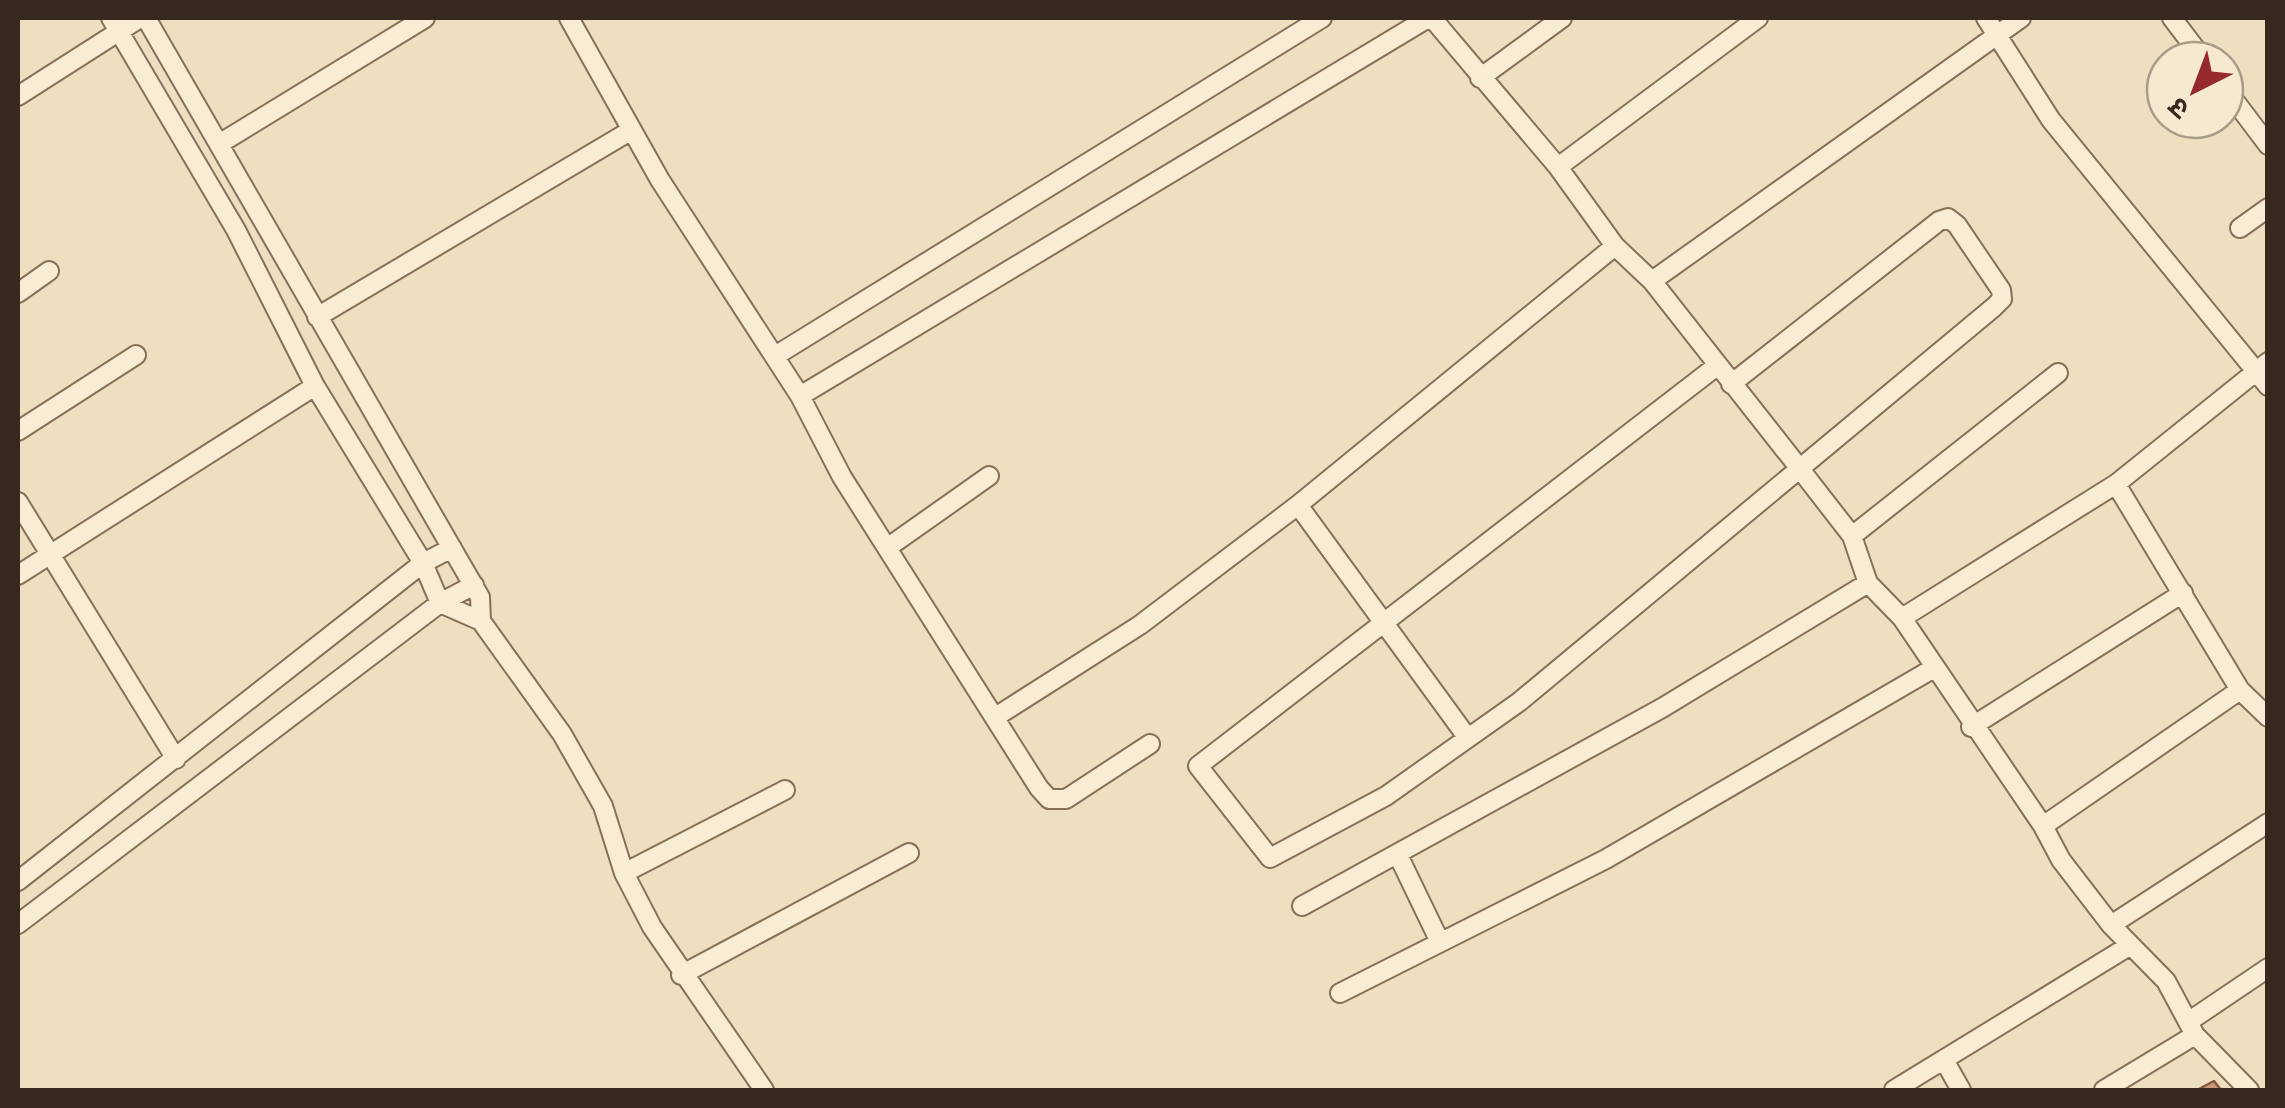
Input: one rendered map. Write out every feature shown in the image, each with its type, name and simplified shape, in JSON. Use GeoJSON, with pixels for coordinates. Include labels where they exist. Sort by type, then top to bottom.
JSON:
{"type":"FeatureCollection","features":[{"type":"Feature","properties":{"kind":"street"},"geometry":{"type":"LineString","coordinates":[[18,96],[115,24],[143,18],[474,585],[480,597],[481,621]]}},
{"type":"Feature","properties":{"kind":"street"},"geometry":{"type":"LineString","coordinates":[[219,144],[425,18]]}},
{"type":"Feature","properties":{"kind":"street"},"geometry":{"type":"LineString","coordinates":[[569,18],[630,131],[713,267],[800,396],[842,477],[1049,799],[1066,799],[1150,744]]}},
{"type":"Feature","properties":{"kind":"street"},"geometry":{"type":"LineString","coordinates":[[775,356],[1322,18]]}},
{"type":"Feature","properties":{"kind":"street"},"geometry":{"type":"LineString","coordinates":[[800,396],[1430,18],[1558,168],[1615,246],[1652,282],[1852,536],[1868,584],[1902,618],[1971,726],[2043,826],[2061,860],[2110,926],[2166,981],[2192,1028],[2250,1090]]}},
{"type":"Feature","properties":{"kind":"street"},"geometry":{"type":"LineString","coordinates":[[1480,78],[1562,18]]}},
{"type":"Feature","properties":{"kind":"street"},"geometry":{"type":"LineString","coordinates":[[1558,168],[1758,18]]}},
{"type":"Feature","properties":{"kind":"street"},"geometry":{"type":"LineString","coordinates":[[1902,618],[2116,484],[2264,372],[2051,120],[1986,18]]}},
{"type":"Feature","properties":{"kind":"street"},"geometry":{"type":"LineString","coordinates":[[1652,282],[2021,18]]}},
{"type":"Feature","properties":{"kind":"street"},"geometry":{"type":"LineString","coordinates":[[2172,18],[2189,40]]}},
{"type":"Feature","properties":{"kind":"street"},"geometry":{"type":"LineString","coordinates":[[115,24],[236,230],[315,386],[423,563],[440,602],[481,621],[562,734],[603,806],[624,873],[682,975],[720,1022],[764,1090]]}},
{"type":"Feature","properties":{"kind":"street"},"geometry":{"type":"LineString","coordinates":[[2245,115],[2268,145]]}},
{"type":"Feature","properties":{"kind":"street"},"geometry":{"type":"LineString","coordinates":[[318,318],[630,131]]}},
{"type":"Feature","properties":{"kind":"street"},"geometry":{"type":"LineString","coordinates":[[2240,228],[2268,208]]}},
{"type":"Feature","properties":{"kind":"street"},"geometry":{"type":"LineString","coordinates":[[1718,365],[1386,625],[1198,766],[1270,858],[1386,796],[1519,702],[2002,299],[1957,225],[1948,218],[1939,220],[1731,384]]}},
{"type":"Feature","properties":{"kind":"street"},"geometry":{"type":"LineString","coordinates":[[997,716],[1140,625],[1298,505],[1615,246]]}},
{"type":"Feature","properties":{"kind":"street"},"geometry":{"type":"LineString","coordinates":[[18,293],[49,271]]}},
{"type":"Feature","properties":{"kind":"street"},"geometry":{"type":"LineString","coordinates":[[18,431],[136,356]]}},
{"type":"Feature","properties":{"kind":"street"},"geometry":{"type":"LineString","coordinates":[[1852,536],[2058,373]]}},
{"type":"Feature","properties":{"kind":"street"},"geometry":{"type":"LineString","coordinates":[[18,575],[315,386]]}},
{"type":"Feature","properties":{"kind":"street"},"geometry":{"type":"LineString","coordinates":[[887,548],[990,476]]}},
{"type":"Feature","properties":{"kind":"street"},"geometry":{"type":"LineString","coordinates":[[2116,484],[2240,690],[2268,716]]}},
{"type":"Feature","properties":{"kind":"street"},"geometry":{"type":"LineString","coordinates":[[18,502],[176,759]]}},
{"type":"Feature","properties":{"kind":"street"},"geometry":{"type":"LineString","coordinates":[[1298,505],[1467,736]]}},
{"type":"Feature","properties":{"kind":"street"},"geometry":{"type":"LineString","coordinates":[[18,880],[423,563],[452,548]]}},
{"type":"Feature","properties":{"kind":"street"},"geometry":{"type":"LineString","coordinates":[[1302,906],[1662,708],[1868,584]]}},
{"type":"Feature","properties":{"kind":"street"},"geometry":{"type":"LineString","coordinates":[[18,924],[440,602],[474,585]]}},
{"type":"Feature","properties":{"kind":"street"},"geometry":{"type":"LineString","coordinates":[[1971,726],[2183,593]]}},
{"type":"Feature","properties":{"kind":"street"},"geometry":{"type":"LineString","coordinates":[[1340,992],[1606,858],[1934,668]]}},
{"type":"Feature","properties":{"kind":"street"},"geometry":{"type":"LineString","coordinates":[[2043,826],[2240,690]]}},
{"type":"Feature","properties":{"kind":"street"},"geometry":{"type":"LineString","coordinates":[[624,873],[786,790]]}},
{"type":"Feature","properties":{"kind":"street"},"geometry":{"type":"LineString","coordinates":[[2110,926],[2268,823]]}},
{"type":"Feature","properties":{"kind":"street"},"geometry":{"type":"LineString","coordinates":[[682,975],[909,853]]}},
{"type":"Feature","properties":{"kind":"street"},"geometry":{"type":"LineString","coordinates":[[1398,856],[1440,942]]}},
{"type":"Feature","properties":{"kind":"street"},"geometry":{"type":"LineString","coordinates":[[1894,1090],[2129,946]]}},
{"type":"Feature","properties":{"kind":"street"},"geometry":{"type":"LineString","coordinates":[[2104,1090],[2268,968]]}},
{"type":"Feature","properties":{"kind":"street"},"geometry":{"type":"LineString","coordinates":[[1944,1060],[1961,1090]]}},
{"type":"Feature","properties":{"kind":"building"},"geometry":{"type":"Polygon","coordinates":[[[2214,1081],[2221,1090],[2197,1090],[2214,1081]]]}}]}
